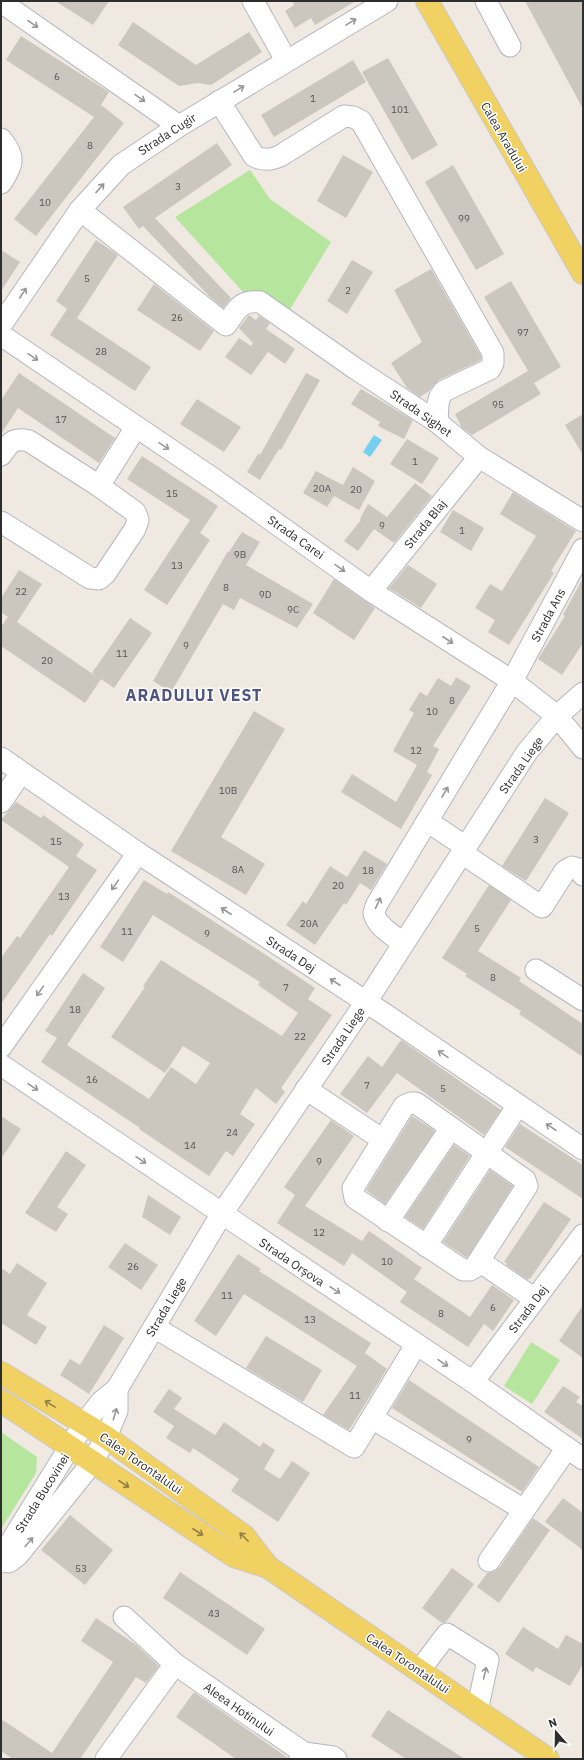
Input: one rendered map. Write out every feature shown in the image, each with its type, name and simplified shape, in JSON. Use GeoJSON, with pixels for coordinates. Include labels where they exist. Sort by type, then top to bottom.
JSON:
{"type":"FeatureCollection","features":[{"type":"Feature","properties":{"kind":"main road","name":"Calea Aradului"},"geometry":{"type":"LineString","coordinates":[[426,1],[583,273]]}},
{"type":"Feature","properties":{"kind":"main road","name":"Calea Torontalului"},"geometry":{"type":"LineString","coordinates":[[1,1373],[106,1438],[244,1536],[268,1567]]}},
{"type":"Feature","properties":{"kind":"main road","name":"Calea Torontalului"},"geometry":{"type":"LineString","coordinates":[[1,1402],[234,1556],[268,1567],[419,1672],[548,1759]]}},
{"type":"Feature","properties":{"kind":"street"},"geometry":{"type":"LineString","coordinates":[[253,1],[286,60]]}},
{"type":"Feature","properties":{"kind":"street","name":"Strada Cugir"},"geometry":{"type":"LineString","coordinates":[[1,325],[80,210],[121,165],[178,126],[286,60],[387,1]]}},
{"type":"Feature","properties":{"kind":"street"},"geometry":{"type":"LineString","coordinates":[[486,1],[510,46]]}},
{"type":"Feature","properties":{"kind":"street"},"geometry":{"type":"LineString","coordinates":[[1,2],[178,126]]}},
{"type":"Feature","properties":{"kind":"street"},"geometry":{"type":"LineString","coordinates":[[219,101],[254,156],[260,159],[271,160],[280,156],[344,116],[353,117],[361,121],[493,353],[493,363],[490,369],[444,391],[440,396],[437,422]]}},
{"type":"Feature","properties":{"kind":"street"},"geometry":{"type":"LineString","coordinates":[[1,139],[8,148],[12,158],[10,170],[1,183]]}},
{"type":"Feature","properties":{"kind":"street","name":"Strada Sighet"},"geometry":{"type":"LineString","coordinates":[[80,210],[226,325],[240,306],[248,301],[260,302],[356,369],[437,422],[479,457],[583,521]]}},
{"type":"Feature","properties":{"kind":"street","name":"Strada Carei"},"geometry":{"type":"LineString","coordinates":[[1,336],[215,480],[371,591],[512,681],[557,716],[583,748]]}},
{"type":"Feature","properties":{"kind":"street"},"geometry":{"type":"LineString","coordinates":[[99,486],[136,427]]}},
{"type":"Feature","properties":{"kind":"street"},"geometry":{"type":"LineString","coordinates":[[1,455],[11,442],[19,438],[28,441],[99,486],[135,512],[138,520],[135,529],[105,574],[99,579],[90,578],[1,522]]}},
{"type":"Feature","properties":{"kind":"street","name":"Strada Blaj"},"geometry":{"type":"LineString","coordinates":[[371,591],[479,457]]}},
{"type":"Feature","properties":{"kind":"street","name":"Strada Ans"},"geometry":{"type":"LineString","coordinates":[[403,943],[383,928],[376,919],[374,913],[377,904],[512,681],[583,549]]}},
{"type":"Feature","properties":{"kind":"street","name":"Strada Liege"},"geometry":{"type":"LineString","coordinates":[[84,1424],[101,1402],[118,1389],[221,1214],[366,1002],[527,752],[557,716],[583,694]]}},
{"type":"Feature","properties":{"kind":"street","name":"Strada Dej"},"geometry":{"type":"LineString","coordinates":[[1,758],[138,854],[366,1002],[583,1149]]}},
{"type":"Feature","properties":{"kind":"street"},"geometry":{"type":"LineString","coordinates":[[1,802],[21,773]]}},
{"type":"Feature","properties":{"kind":"street"},"geometry":{"type":"LineString","coordinates":[[427,822],[542,907],[565,871],[572,867],[579,869],[583,875]]}},
{"type":"Feature","properties":{"kind":"street"},"geometry":{"type":"LineString","coordinates":[[1,1046],[138,854]]}},
{"type":"Feature","properties":{"kind":"street"},"geometry":{"type":"LineString","coordinates":[[536,970],[583,1000]]}},
{"type":"Feature","properties":{"kind":"street","name":"Strada Orșova"},"geometry":{"type":"LineString","coordinates":[[1,1065],[473,1382],[575,1453]]}},
{"type":"Feature","properties":{"kind":"street"},"geometry":{"type":"LineString","coordinates":[[306,1089],[383,1140]]}},
{"type":"Feature","properties":{"kind":"street"},"geometry":{"type":"LineString","coordinates":[[411,1103],[416,1103],[525,1180],[527,1186],[475,1267],[470,1270],[463,1270],[355,1198],[353,1195],[353,1188],[383,1140],[404,1106],[411,1103]]}},
{"type":"Feature","properties":{"kind":"street"},"geometry":{"type":"LineString","coordinates":[[426,1246],[518,1105]]}},
{"type":"Feature","properties":{"kind":"street"},"geometry":{"type":"LineString","coordinates":[[388,1221],[451,1128]]}},
{"type":"Feature","properties":{"kind":"street","name":"Strada Dej"},"geometry":{"type":"LineString","coordinates":[[473,1382],[583,1235]]}},
{"type":"Feature","properties":{"kind":"street"},"geometry":{"type":"LineString","coordinates":[[479,1261],[535,1299]]}},
{"type":"Feature","properties":{"kind":"street"},"geometry":{"type":"LineString","coordinates":[[154,1327],[354,1447],[416,1345]]}},
{"type":"Feature","properties":{"kind":"street","name":"Strada Liege"},"geometry":{"type":"LineString","coordinates":[[92,1463],[106,1438],[117,1411],[118,1389]]}},
{"type":"Feature","properties":{"kind":"street"},"geometry":{"type":"LineString","coordinates":[[372,1418],[524,1510]]}},
{"type":"Feature","properties":{"kind":"street","name":"Strada Bucovinei"},"geometry":{"type":"LineString","coordinates":[[1,1562],[9,1545],[84,1424]]}},
{"type":"Feature","properties":{"kind":"street"},"geometry":{"type":"LineString","coordinates":[[489,1561],[524,1510],[575,1453]]}},
{"type":"Feature","properties":{"kind":"street","name":"Strada Bucovinei"},"geometry":{"type":"LineString","coordinates":[[1,1569],[18,1555],[92,1463]]}},
{"type":"Feature","properties":{"kind":"street","name":"Aleea Hotinului"},"geometry":{"type":"LineString","coordinates":[[124,1617],[175,1664],[302,1756],[333,1757],[336,1759]]}},
{"type":"Feature","properties":{"kind":"street"},"geometry":{"type":"LineString","coordinates":[[419,1672],[447,1634],[488,1660],[477,1711]]}},
{"type":"Feature","properties":{"kind":"street"},"geometry":{"type":"LineString","coordinates":[[106,1759],[175,1664]]}},
{"type":"Feature","properties":{"kind":"green space"},"geometry":{"type":"Polygon","coordinates":[[[250,170],[270,199],[331,242],[289,311],[244,293],[175,217],[250,170]]]}},
{"type":"Feature","properties":{"kind":"green space"},"geometry":{"type":"Polygon","coordinates":[[[531,1342],[560,1360],[532,1404],[504,1386],[531,1342]]]}},
{"type":"Feature","properties":{"kind":"green space"},"geometry":{"type":"Polygon","coordinates":[[[1,1432],[37,1457],[36,1473],[1,1529],[1,1432]]]}},
{"type":"Feature","properties":{"kind":"water"},"geometry":{"type":"Polygon","coordinates":[[[374,435],[382,440],[370,457],[363,452],[374,435]]]}},
{"type":"Feature","properties":{"kind":"building"},"geometry":{"type":"Polygon","coordinates":[[[55,1],[109,1],[93,25],[55,1]]]}},
{"type":"Feature","properties":{"kind":"building"},"geometry":{"type":"Polygon","coordinates":[[[292,1],[356,1],[315,25],[311,18],[295,28],[285,11],[294,5],[292,1]]]}},
{"type":"Feature","properties":{"kind":"building"},"geometry":{"type":"Polygon","coordinates":[[[525,1],[583,1],[583,109],[525,1]]]}},
{"type":"Feature","properties":{"kind":"building"},"geometry":{"type":"Polygon","coordinates":[[[133,22],[196,65],[249,32],[262,52],[211,85],[198,83],[179,86],[118,45],[133,22]]]}},
{"type":"Feature","properties":{"kind":"building"},"geometry":{"type":"Polygon","coordinates":[[[21,36],[109,92],[101,105],[124,123],[36,236],[14,219],[94,117],[6,60],[21,36]]]}},
{"type":"Feature","properties":{"kind":"building"},"geometry":{"type":"Polygon","coordinates":[[[388,58],[438,145],[412,160],[362,72],[388,58]]]}},
{"type":"Feature","properties":{"kind":"building"},"geometry":{"type":"Polygon","coordinates":[[[353,60],[366,82],[274,137],[261,115],[353,60]]]}},
{"type":"Feature","properties":{"kind":"building"},"geometry":{"type":"Polygon","coordinates":[[[217,143],[232,165],[155,218],[231,298],[223,308],[210,297],[143,226],[139,229],[123,207],[217,143]]]}},
{"type":"Feature","properties":{"kind":"building"},"geometry":{"type":"Polygon","coordinates":[[[343,155],[373,172],[346,218],[317,201],[343,155]]]}},
{"type":"Feature","properties":{"kind":"building"},"geometry":{"type":"Polygon","coordinates":[[[453,165],[504,254],[476,270],[425,182],[453,165]]]}},
{"type":"Feature","properties":{"kind":"building"},"geometry":{"type":"Polygon","coordinates":[[[96,240],[118,255],[77,318],[151,367],[135,391],[50,335],[67,309],[56,301],[96,240]]]}},
{"type":"Feature","properties":{"kind":"building"},"geometry":{"type":"Polygon","coordinates":[[[1,250],[20,262],[1,291],[1,250]]]}},
{"type":"Feature","properties":{"kind":"building"},"geometry":{"type":"Polygon","coordinates":[[[352,260],[373,272],[347,314],[327,301],[352,260]]]}},
{"type":"Feature","properties":{"kind":"building"},"geometry":{"type":"Polygon","coordinates":[[[431,269],[481,356],[481,360],[439,380],[429,391],[420,397],[407,388],[391,363],[422,342],[394,290],[431,269]]]}},
{"type":"Feature","properties":{"kind":"building"},"geometry":{"type":"Polygon","coordinates":[[[511,281],[561,367],[534,383],[541,394],[472,435],[462,428],[455,414],[528,371],[484,297],[511,281]]]}},
{"type":"Feature","properties":{"kind":"building"},"geometry":{"type":"Polygon","coordinates":[[[154,284],[214,331],[200,351],[137,310],[154,284]]]}},
{"type":"Feature","properties":{"kind":"building"},"geometry":{"type":"Polygon","coordinates":[[[249,315],[256,320],[259,316],[270,323],[266,329],[295,349],[285,364],[268,352],[251,375],[225,357],[239,338],[251,346],[253,343],[239,328],[249,315]]]}},
{"type":"Feature","properties":{"kind":"building"},"geometry":{"type":"Polygon","coordinates":[[[19,373],[115,438],[99,463],[18,408],[1,434],[1,400],[19,373]]]}},
{"type":"Feature","properties":{"kind":"building"},"geometry":{"type":"Polygon","coordinates":[[[306,373],[320,380],[281,450],[279,449],[260,480],[247,472],[258,454],[260,455],[306,373]]]}},
{"type":"Feature","properties":{"kind":"building"},"geometry":{"type":"Polygon","coordinates":[[[361,389],[413,420],[404,439],[378,426],[380,422],[351,404],[361,389]]]}},
{"type":"Feature","properties":{"kind":"building"},"geometry":{"type":"Polygon","coordinates":[[[197,399],[241,427],[224,452],[180,424],[197,399]]]}},
{"type":"Feature","properties":{"kind":"building"},"geometry":{"type":"Polygon","coordinates":[[[583,414],[583,455],[565,425],[583,414]]]}},
{"type":"Feature","properties":{"kind":"building"},"geometry":{"type":"Polygon","coordinates":[[[407,439],[439,458],[422,484],[390,464],[407,439]]]}},
{"type":"Feature","properties":{"kind":"building"},"geometry":{"type":"Polygon","coordinates":[[[142,456],[218,506],[200,533],[210,540],[167,605],[144,590],[190,520],[127,479],[142,456]]]}},
{"type":"Feature","properties":{"kind":"building"},"geometry":{"type":"Polygon","coordinates":[[[353,467],[375,481],[359,510],[334,496],[327,507],[303,493],[316,471],[343,485],[353,467]]]}},
{"type":"Feature","properties":{"kind":"building"},"geometry":{"type":"Polygon","coordinates":[[[415,483],[432,496],[394,543],[374,529],[358,551],[344,541],[361,520],[360,519],[368,504],[387,517],[415,483]]]}},
{"type":"Feature","properties":{"kind":"building"},"geometry":{"type":"Polygon","coordinates":[[[513,492],[576,531],[551,571],[554,573],[509,645],[488,632],[495,620],[475,608],[490,584],[502,591],[536,536],[500,514],[513,492]]]}},
{"type":"Feature","properties":{"kind":"building"},"geometry":{"type":"Polygon","coordinates":[[[453,510],[484,528],[471,551],[440,532],[453,510]]]}},
{"type":"Feature","properties":{"kind":"building"},"geometry":{"type":"Polygon","coordinates":[[[242,532],[260,542],[246,565],[313,604],[297,628],[240,598],[234,610],[223,604],[171,692],[153,681],[228,551],[229,552],[242,532]]]}},
{"type":"Feature","properties":{"kind":"building"},"geometry":{"type":"Polygon","coordinates":[[[408,565],[437,584],[421,608],[389,588],[408,565]]]}},
{"type":"Feature","properties":{"kind":"building"},"geometry":{"type":"Polygon","coordinates":[[[19,570],[42,584],[17,622],[97,677],[92,673],[130,618],[152,633],[114,688],[101,679],[85,703],[1,646],[1,627],[8,617],[1,612],[1,598],[19,570]]]}},
{"type":"Feature","properties":{"kind":"building"},"geometry":{"type":"Polygon","coordinates":[[[583,578],[583,643],[562,675],[538,659],[565,616],[563,615],[583,578]]]}},
{"type":"Feature","properties":{"kind":"building"},"geometry":{"type":"Polygon","coordinates":[[[334,579],[375,608],[354,640],[313,613],[334,579]]]}},
{"type":"Feature","properties":{"kind":"building"},"geometry":{"type":"Polygon","coordinates":[[[456,677],[471,686],[433,746],[439,749],[427,772],[432,775],[401,829],[341,792],[352,774],[396,802],[417,765],[393,751],[414,713],[409,710],[420,692],[427,696],[438,678],[451,686],[456,677]]]}},
{"type":"Feature","properties":{"kind":"building"},"geometry":{"type":"Polygon","coordinates":[[[254,711],[285,729],[221,837],[265,864],[246,895],[171,851],[254,711]]]}},
{"type":"Feature","properties":{"kind":"building"},"geometry":{"type":"Polygon","coordinates":[[[545,798],[569,813],[526,881],[502,866],[545,798]]]}},
{"type":"Feature","properties":{"kind":"building"},"geometry":{"type":"Polygon","coordinates":[[[16,802],[41,818],[43,815],[84,844],[76,856],[97,870],[52,936],[50,934],[1,1004],[1,958],[17,936],[20,938],[69,867],[1,820],[16,802]]]}},
{"type":"Feature","properties":{"kind":"building"},"geometry":{"type":"Polygon","coordinates":[[[364,850],[387,864],[371,890],[360,883],[346,905],[344,903],[315,945],[286,925],[303,901],[306,904],[330,866],[347,877],[364,850]]]}},
{"type":"Feature","properties":{"kind":"building"},"geometry":{"type":"Polygon","coordinates":[[[144,880],[167,894],[168,892],[315,988],[308,999],[332,1015],[281,1088],[285,1092],[276,1104],[256,1088],[240,1114],[255,1124],[233,1156],[226,1151],[209,1176],[41,1062],[57,1038],[45,1031],[83,973],[105,988],[67,1045],[149,1099],[171,1067],[196,1084],[210,1063],[183,1046],[165,1073],[111,1037],[145,987],[143,986],[161,960],[282,1036],[298,1013],[258,985],[260,982],[153,915],[123,962],[100,947],[144,880]]]}},
{"type":"Feature","properties":{"kind":"building"},"geometry":{"type":"Polygon","coordinates":[[[489,885],[511,900],[478,951],[521,978],[519,981],[583,1024],[583,1057],[519,1014],[521,1011],[465,976],[467,974],[442,958],[489,885]]]}},
{"type":"Feature","properties":{"kind":"building"},"geometry":{"type":"Polygon","coordinates":[[[401,1040],[501,1110],[484,1135],[397,1073],[367,1113],[340,1094],[368,1056],[382,1067],[401,1040]]]}},
{"type":"Feature","properties":{"kind":"building"},"geometry":{"type":"Polygon","coordinates":[[[1,1116],[21,1129],[1,1159],[1,1116]]]}},
{"type":"Feature","properties":{"kind":"building"},"geometry":{"type":"Polygon","coordinates":[[[412,1116],[435,1131],[385,1204],[366,1190],[412,1116]]]}},
{"type":"Feature","properties":{"kind":"building"},"geometry":{"type":"Polygon","coordinates":[[[331,1120],[354,1136],[305,1206],[362,1241],[369,1231],[422,1268],[414,1279],[470,1317],[492,1285],[514,1300],[493,1331],[484,1324],[468,1347],[400,1302],[407,1292],[352,1253],[344,1266],[277,1223],[295,1195],[284,1187],[331,1120]]]}},
{"type":"Feature","properties":{"kind":"building"},"geometry":{"type":"Polygon","coordinates":[[[520,1124],[583,1165],[583,1199],[505,1147],[520,1124]]]}},
{"type":"Feature","properties":{"kind":"building"},"geometry":{"type":"Polygon","coordinates":[[[454,1145],[470,1156],[423,1229],[405,1217],[454,1145]]]}},
{"type":"Feature","properties":{"kind":"building"},"geometry":{"type":"Polygon","coordinates":[[[66,1151],[86,1165],[57,1207],[68,1214],[56,1232],[25,1213],[66,1151]]]}},
{"type":"Feature","properties":{"kind":"building"},"geometry":{"type":"Polygon","coordinates":[[[490,1170],[513,1186],[467,1258],[443,1242],[490,1170]]]}},
{"type":"Feature","properties":{"kind":"building"},"geometry":{"type":"Polygon","coordinates":[[[148,1195],[181,1217],[170,1235],[142,1217],[148,1195]]]}},
{"type":"Feature","properties":{"kind":"building"},"geometry":{"type":"Polygon","coordinates":[[[544,1202],[571,1219],[528,1280],[504,1262],[544,1202]]]}},
{"type":"Feature","properties":{"kind":"building"},"geometry":{"type":"Polygon","coordinates":[[[125,1243],[158,1265],[141,1290],[108,1267],[125,1243]]]}},
{"type":"Feature","properties":{"kind":"building"},"geometry":{"type":"Polygon","coordinates":[[[238,1254],[261,1269],[259,1271],[371,1343],[365,1353],[387,1369],[349,1430],[323,1415],[357,1366],[244,1294],[216,1336],[194,1321],[238,1254]]]}},
{"type":"Feature","properties":{"kind":"building"},"geometry":{"type":"Polygon","coordinates":[[[17,1263],[47,1283],[27,1315],[47,1327],[36,1345],[1,1323],[1,1268],[10,1274],[17,1263]]]}},
{"type":"Feature","properties":{"kind":"building"},"geometry":{"type":"Polygon","coordinates":[[[583,1305],[583,1358],[559,1341],[583,1305]]]}},
{"type":"Feature","properties":{"kind":"building"},"geometry":{"type":"Polygon","coordinates":[[[104,1325],[124,1338],[89,1394],[60,1375],[70,1359],[80,1365],[104,1325]]]}},
{"type":"Feature","properties":{"kind":"building"},"geometry":{"type":"Polygon","coordinates":[[[266,1336],[322,1370],[303,1402],[246,1368],[266,1336]]]}},
{"type":"Feature","properties":{"kind":"building"},"geometry":{"type":"Polygon","coordinates":[[[409,1380],[539,1467],[522,1492],[392,1408],[409,1380]]]}},
{"type":"Feature","properties":{"kind":"building"},"geometry":{"type":"Polygon","coordinates":[[[563,1386],[580,1397],[576,1402],[583,1406],[583,1439],[544,1412],[563,1386]]]}},
{"type":"Feature","properties":{"kind":"building"},"geometry":{"type":"Polygon","coordinates":[[[169,1389],[182,1398],[174,1409],[215,1435],[224,1422],[260,1447],[263,1442],[275,1450],[264,1469],[280,1479],[292,1461],[310,1473],[278,1522],[231,1491],[239,1479],[193,1448],[190,1453],[166,1438],[174,1426],[153,1412],[169,1389]]]}},
{"type":"Feature","properties":{"kind":"building"},"geometry":{"type":"Polygon","coordinates":[[[563,1498],[583,1513],[583,1550],[545,1522],[563,1498]]]}},
{"type":"Feature","properties":{"kind":"building"},"geometry":{"type":"Polygon","coordinates":[[[70,1515],[113,1550],[85,1585],[41,1550],[70,1515]]]}},
{"type":"Feature","properties":{"kind":"building"},"geometry":{"type":"Polygon","coordinates":[[[533,1518],[550,1530],[499,1603],[477,1587],[487,1573],[494,1572],[499,1568],[533,1518]]]}},
{"type":"Feature","properties":{"kind":"building"},"geometry":{"type":"Polygon","coordinates":[[[452,1568],[474,1584],[446,1622],[442,1623],[422,1608],[452,1568]]]}},
{"type":"Feature","properties":{"kind":"building"},"geometry":{"type":"Polygon","coordinates":[[[180,1572],[265,1629],[247,1655],[163,1598],[180,1572]]]}},
{"type":"Feature","properties":{"kind":"building"},"geometry":{"type":"Polygon","coordinates":[[[96,1618],[135,1644],[159,1666],[146,1683],[136,1677],[80,1759],[13,1759],[1,1751],[1,1719],[52,1753],[113,1662],[81,1641],[96,1618]]]}},
{"type":"Feature","properties":{"kind":"building"},"geometry":{"type":"Polygon","coordinates":[[[523,1627],[558,1649],[566,1635],[583,1644],[583,1664],[570,1686],[536,1667],[533,1672],[505,1654],[523,1627]]]}},
{"type":"Feature","properties":{"kind":"building"},"geometry":{"type":"Polygon","coordinates":[[[194,1692],[288,1759],[236,1759],[176,1717],[194,1692]]]}},
{"type":"Feature","properties":{"kind":"building"},"geometry":{"type":"Polygon","coordinates":[[[388,1710],[465,1759],[406,1759],[371,1736],[388,1710]]]}},
{"type":"Feature","properties":{"kind":"district","name":"ARADULUI VEST"},"geometry":{"type":"Point","coordinates":[194,695]}}]}
